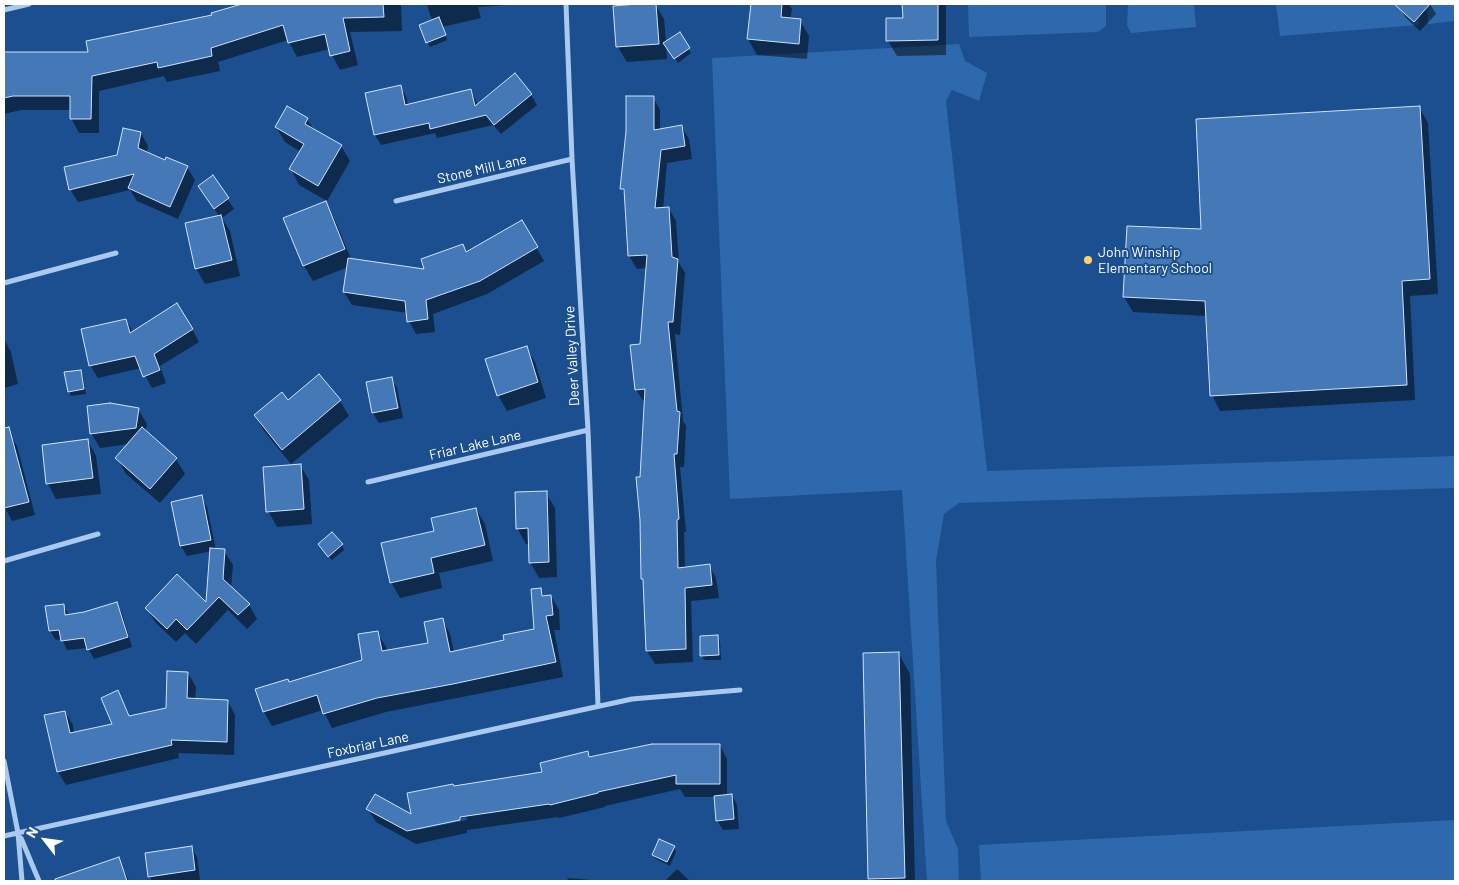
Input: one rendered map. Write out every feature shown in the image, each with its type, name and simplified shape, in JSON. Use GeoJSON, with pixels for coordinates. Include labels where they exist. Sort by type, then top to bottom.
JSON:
{"type":"FeatureCollection","features":[{"type":"Feature","properties":{"kind":"street"},"geometry":{"type":"LineString","coordinates":[[4,10],[29,4]]}},
{"type":"Feature","properties":{"kind":"street","name":"Deer Valley Drive"},"geometry":{"type":"LineString","coordinates":[[566,4],[572,159],[588,430],[598,706]]}},
{"type":"Feature","properties":{"kind":"street","name":"Stone Mill Lane"},"geometry":{"type":"LineString","coordinates":[[396,201],[572,159]]}},
{"type":"Feature","properties":{"kind":"street"},"geometry":{"type":"LineString","coordinates":[[4,283],[116,253]]}},
{"type":"Feature","properties":{"kind":"street","name":"Friar Lake Lane"},"geometry":{"type":"LineString","coordinates":[[368,482],[588,430]]}},
{"type":"Feature","properties":{"kind":"street"},"geometry":{"type":"LineString","coordinates":[[4,561],[98,534]]}},
{"type":"Feature","properties":{"kind":"street","name":"Foxbriar Lane"},"geometry":{"type":"LineString","coordinates":[[4,836],[632,699],[740,690]]}},
{"type":"Feature","properties":{"kind":"street"},"geometry":{"type":"LineString","coordinates":[[4,761],[18,833],[22,881]]}},
{"type":"Feature","properties":{"kind":"street"},"geometry":{"type":"LineString","coordinates":[[18,833],[39,881]]}},
{"type":"Feature","properties":{"kind":"shaded area"},"geometry":{"type":"Polygon","coordinates":[[[968,4],[1106,4],[1106,26],[1098,32],[969,37],[968,4]]]}},
{"type":"Feature","properties":{"kind":"shaded area"},"geometry":{"type":"Polygon","coordinates":[[[1128,4],[1194,4],[1196,27],[1131,33],[1127,25],[1128,4]]]}},
{"type":"Feature","properties":{"kind":"shaded area"},"geometry":{"type":"Polygon","coordinates":[[[1276,4],[1417,4],[1419,25],[1280,36],[1276,4]]]}},
{"type":"Feature","properties":{"kind":"shaded area"},"geometry":{"type":"Polygon","coordinates":[[[1427,4],[1455,4],[1455,21],[1428,24],[1427,4]]]}},
{"type":"Feature","properties":{"kind":"shaded area"},"geometry":{"type":"Polygon","coordinates":[[[959,44],[965,61],[987,73],[979,101],[952,90],[946,101],[987,471],[1455,456],[1455,488],[959,503],[944,514],[936,561],[946,821],[958,849],[959,881],[927,881],[902,490],[730,499],[712,58],[959,44]]]}},
{"type":"Feature","properties":{"kind":"shaded area"},"geometry":{"type":"Polygon","coordinates":[[[1455,820],[1455,881],[981,881],[979,845],[1455,820]]]}},
{"type":"Feature","properties":{"kind":"building"},"geometry":{"type":"Polygon","coordinates":[[[242,4],[383,4],[384,17],[343,18],[350,51],[330,56],[325,34],[288,43],[283,25],[211,48],[212,56],[158,68],[157,62],[92,76],[91,119],[70,119],[70,96],[13,96],[4,98],[4,52],[88,52],[86,41],[212,15],[211,13],[242,4]]]}},
{"type":"Feature","properties":{"kind":"building"},"geometry":{"type":"Polygon","coordinates":[[[656,4],[659,44],[616,47],[613,6],[656,4]]]}},
{"type":"Feature","properties":{"kind":"building"},"geometry":{"type":"Polygon","coordinates":[[[751,4],[782,4],[781,17],[801,19],[799,44],[747,39],[751,4]]]}},
{"type":"Feature","properties":{"kind":"building"},"geometry":{"type":"Polygon","coordinates":[[[902,4],[938,4],[938,40],[886,41],[886,18],[903,18],[902,4]]]}},
{"type":"Feature","properties":{"kind":"building"},"geometry":{"type":"Polygon","coordinates":[[[1394,4],[1430,4],[1414,22],[1394,4]]]}},
{"type":"Feature","properties":{"kind":"building"},"geometry":{"type":"Polygon","coordinates":[[[439,17],[446,35],[426,43],[419,25],[439,17]]]}},
{"type":"Feature","properties":{"kind":"building"},"geometry":{"type":"Polygon","coordinates":[[[680,32],[690,48],[674,59],[663,43],[680,32]]]}},
{"type":"Feature","properties":{"kind":"building"},"geometry":{"type":"Polygon","coordinates":[[[515,73],[532,94],[494,125],[486,115],[430,129],[429,123],[374,135],[365,93],[401,85],[405,105],[471,89],[475,106],[515,73]]]}},
{"type":"Feature","properties":{"kind":"building"},"geometry":{"type":"Polygon","coordinates":[[[626,96],[654,96],[654,130],[682,125],[685,146],[661,150],[655,208],[669,207],[672,257],[678,259],[673,322],[668,322],[677,411],[680,412],[677,454],[674,454],[679,519],[677,520],[678,568],[710,564],[712,585],[685,588],[686,649],[646,651],[643,579],[641,579],[640,520],[636,477],[640,477],[645,389],[635,390],[630,345],[640,344],[647,255],[628,256],[624,189],[620,189],[626,131],[626,96]]]}},
{"type":"Feature","properties":{"kind":"building"},"geometry":{"type":"Polygon","coordinates":[[[287,106],[308,118],[305,124],[342,145],[318,186],[289,169],[304,144],[275,127],[287,106]]]}},
{"type":"Feature","properties":{"kind":"building"},"geometry":{"type":"Polygon","coordinates":[[[1420,106],[1430,279],[1402,281],[1407,385],[1210,396],[1205,301],[1123,297],[1127,226],[1201,229],[1196,119],[1420,106]]]}},
{"type":"Feature","properties":{"kind":"building"},"geometry":{"type":"Polygon","coordinates":[[[123,128],[141,132],[138,148],[165,160],[166,157],[188,166],[170,207],[128,188],[134,174],[69,190],[64,167],[117,155],[123,128]]]}},
{"type":"Feature","properties":{"kind":"building"},"geometry":{"type":"Polygon","coordinates":[[[213,175],[229,198],[214,209],[198,186],[213,175]]]}},
{"type":"Feature","properties":{"kind":"building"},"geometry":{"type":"Polygon","coordinates":[[[326,201],[345,249],[303,266],[283,218],[326,201]]]}},
{"type":"Feature","properties":{"kind":"building"},"geometry":{"type":"Polygon","coordinates":[[[221,215],[232,260],[195,269],[185,223],[221,215]]]}},
{"type":"Feature","properties":{"kind":"building"},"geometry":{"type":"Polygon","coordinates":[[[522,220],[538,247],[480,281],[426,300],[428,319],[407,322],[405,301],[343,292],[348,258],[424,269],[421,259],[463,244],[466,252],[522,220]]]}},
{"type":"Feature","properties":{"kind":"building"},"geometry":{"type":"Polygon","coordinates":[[[177,303],[193,329],[154,354],[160,370],[143,377],[135,356],[89,366],[81,329],[126,319],[130,333],[177,303]]]}},
{"type":"Feature","properties":{"kind":"building"},"geometry":{"type":"Polygon","coordinates":[[[527,346],[538,382],[497,396],[485,359],[527,346]]]}},
{"type":"Feature","properties":{"kind":"building"},"geometry":{"type":"Polygon","coordinates":[[[81,370],[84,389],[68,392],[64,372],[81,370]]]}},
{"type":"Feature","properties":{"kind":"building"},"geometry":{"type":"Polygon","coordinates":[[[319,374],[341,400],[282,450],[254,415],[282,392],[288,400],[319,374]]]}},
{"type":"Feature","properties":{"kind":"building"},"geometry":{"type":"Polygon","coordinates":[[[392,377],[398,408],[372,413],[366,382],[392,377]]]}},
{"type":"Feature","properties":{"kind":"building"},"geometry":{"type":"Polygon","coordinates":[[[110,403],[139,408],[136,428],[90,434],[87,406],[110,403]]]}},
{"type":"Feature","properties":{"kind":"building"},"geometry":{"type":"Polygon","coordinates":[[[9,427],[29,502],[4,508],[4,428],[9,427]]]}},
{"type":"Feature","properties":{"kind":"building"},"geometry":{"type":"Polygon","coordinates":[[[142,427],[177,458],[150,489],[115,458],[142,427]]]}},
{"type":"Feature","properties":{"kind":"building"},"geometry":{"type":"Polygon","coordinates":[[[88,439],[93,478],[46,484],[42,445],[88,439]]]}},
{"type":"Feature","properties":{"kind":"building"},"geometry":{"type":"Polygon","coordinates":[[[301,464],[304,509],[266,512],[263,467],[301,464]]]}},
{"type":"Feature","properties":{"kind":"building"},"geometry":{"type":"Polygon","coordinates":[[[547,491],[549,562],[529,563],[528,528],[516,529],[515,492],[547,491]]]}},
{"type":"Feature","properties":{"kind":"building"},"geometry":{"type":"Polygon","coordinates":[[[202,495],[211,540],[180,546],[171,502],[202,495]]]}},
{"type":"Feature","properties":{"kind":"building"},"geometry":{"type":"Polygon","coordinates":[[[476,508],[485,545],[431,558],[434,573],[390,583],[381,543],[434,531],[431,518],[476,508]]]}},
{"type":"Feature","properties":{"kind":"building"},"geometry":{"type":"Polygon","coordinates":[[[332,532],[343,544],[328,557],[318,544],[332,532]]]}},
{"type":"Feature","properties":{"kind":"building"},"geometry":{"type":"Polygon","coordinates":[[[210,548],[225,549],[223,579],[250,604],[238,615],[219,597],[187,630],[176,619],[167,629],[145,608],[177,574],[206,602],[210,548]]]}},
{"type":"Feature","properties":{"kind":"building"},"geometry":{"type":"Polygon","coordinates":[[[541,588],[542,596],[551,595],[553,615],[546,616],[556,662],[377,698],[323,714],[317,695],[263,712],[255,689],[288,679],[289,682],[362,660],[358,634],[378,631],[382,651],[428,643],[424,622],[443,618],[450,652],[504,640],[503,635],[534,629],[531,589],[541,588]]]}},
{"type":"Feature","properties":{"kind":"building"},"geometry":{"type":"Polygon","coordinates":[[[117,602],[128,637],[87,650],[84,638],[61,641],[59,630],[49,631],[45,606],[64,604],[65,615],[84,612],[117,602]]]}},
{"type":"Feature","properties":{"kind":"building"},"geometry":{"type":"Polygon","coordinates":[[[718,635],[719,655],[700,656],[700,636],[718,635]]]}},
{"type":"Feature","properties":{"kind":"building"},"geometry":{"type":"Polygon","coordinates":[[[899,652],[905,878],[868,879],[863,653],[899,652]]]}},
{"type":"Feature","properties":{"kind":"building"},"geometry":{"type":"Polygon","coordinates":[[[167,671],[188,672],[187,698],[228,700],[227,742],[171,740],[172,745],[57,772],[44,715],[65,711],[70,733],[112,724],[101,698],[118,690],[129,716],[166,708],[167,671]]]}},
{"type":"Feature","properties":{"kind":"building"},"geometry":{"type":"Polygon","coordinates":[[[652,744],[720,744],[720,784],[676,784],[676,775],[598,792],[550,805],[460,817],[460,820],[407,831],[366,809],[375,794],[411,814],[407,793],[453,784],[454,786],[542,772],[540,763],[588,751],[589,757],[652,744]]]}},
{"type":"Feature","properties":{"kind":"building"},"geometry":{"type":"Polygon","coordinates":[[[732,794],[734,819],[716,821],[714,796],[732,794]]]}},
{"type":"Feature","properties":{"kind":"building"},"geometry":{"type":"Polygon","coordinates":[[[659,839],[675,846],[667,862],[652,855],[659,839]]]}},
{"type":"Feature","properties":{"kind":"building"},"geometry":{"type":"Polygon","coordinates":[[[192,846],[195,870],[148,877],[145,853],[192,846]]]}},
{"type":"Feature","properties":{"kind":"building"},"geometry":{"type":"Polygon","coordinates":[[[119,857],[127,881],[55,881],[55,879],[119,857]]]}},
{"type":"Feature","properties":{"kind":"place","name":"John Winship Elementary School"},"geometry":{"type":"Point","coordinates":[1088,260]}}]}
